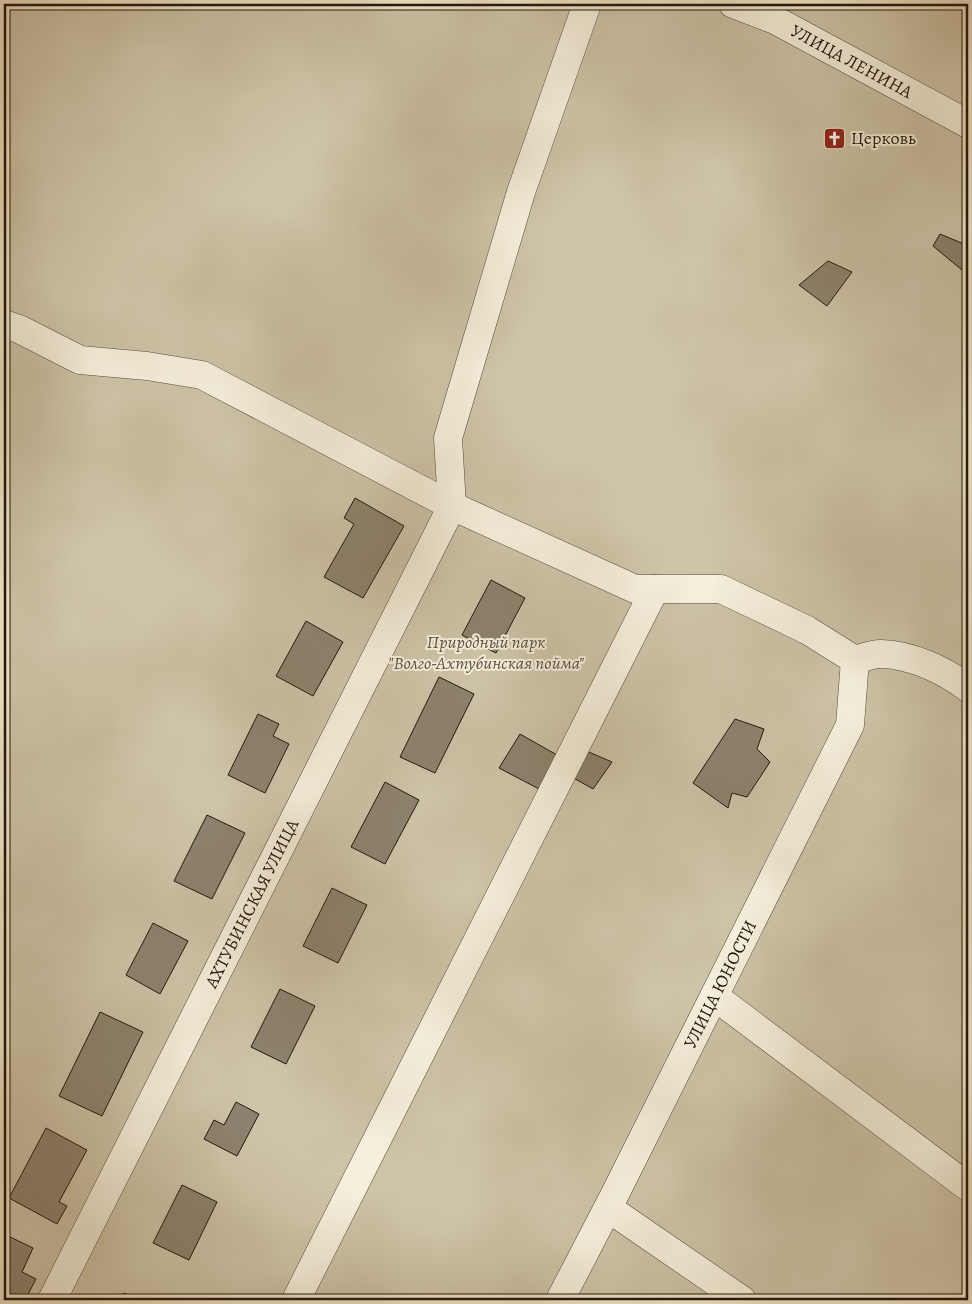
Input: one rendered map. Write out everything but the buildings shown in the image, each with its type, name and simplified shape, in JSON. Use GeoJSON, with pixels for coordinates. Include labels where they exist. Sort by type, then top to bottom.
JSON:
{"type":"FeatureCollection","features":[{"type":"Feature","properties":{"kind":"street"},"geometry":{"type":"LineString","coordinates":[[452,506],[448,438],[521,192],[587,4]]}},
{"type":"Feature","properties":{"kind":"street","name":"УЛИЦА ЛЕНИНА"},"geometry":{"type":"LineString","coordinates":[[733,4],[775,20],[968,124]]}},
{"type":"Feature","properties":{"kind":"street"},"geometry":{"type":"LineString","coordinates":[[4,324],[20,329],[80,360],[147,366],[202,375],[452,506],[635,588],[721,589],[807,630],[855,660],[880,653],[912,659],[958,681],[968,688]]}},
{"type":"Feature","properties":{"kind":"street","name":"АХТУБИНСКАЯ УЛИЦА"},"geometry":{"type":"LineString","coordinates":[[52,1300],[452,506]]}},
{"type":"Feature","properties":{"kind":"street"},"geometry":{"type":"LineString","coordinates":[[296,1300],[655,589]]}},
{"type":"Feature","properties":{"kind":"street","name":"УЛИЦА ЮНОСТИ"},"geometry":{"type":"LineString","coordinates":[[560,1300],[850,725],[855,660]]}},
{"type":"Feature","properties":{"kind":"street"},"geometry":{"type":"LineString","coordinates":[[714,996],[968,1187]]}},
{"type":"Feature","properties":{"kind":"street"},"geometry":{"type":"LineString","coordinates":[[608,1208],[742,1300]]}},
{"type":"Feature","properties":{"kind":"green space","name":"Природный парк \"Волго-Ахтубинская пойма\""},"geometry":{"type":"Polygon","coordinates":[[[4,4],[968,4],[968,1300],[4,1300],[4,4]]]}},
{"type":"Feature","properties":{"kind":"place","name":"Церковь"},"geometry":{"type":"Point","coordinates":[835,138]}}]}
